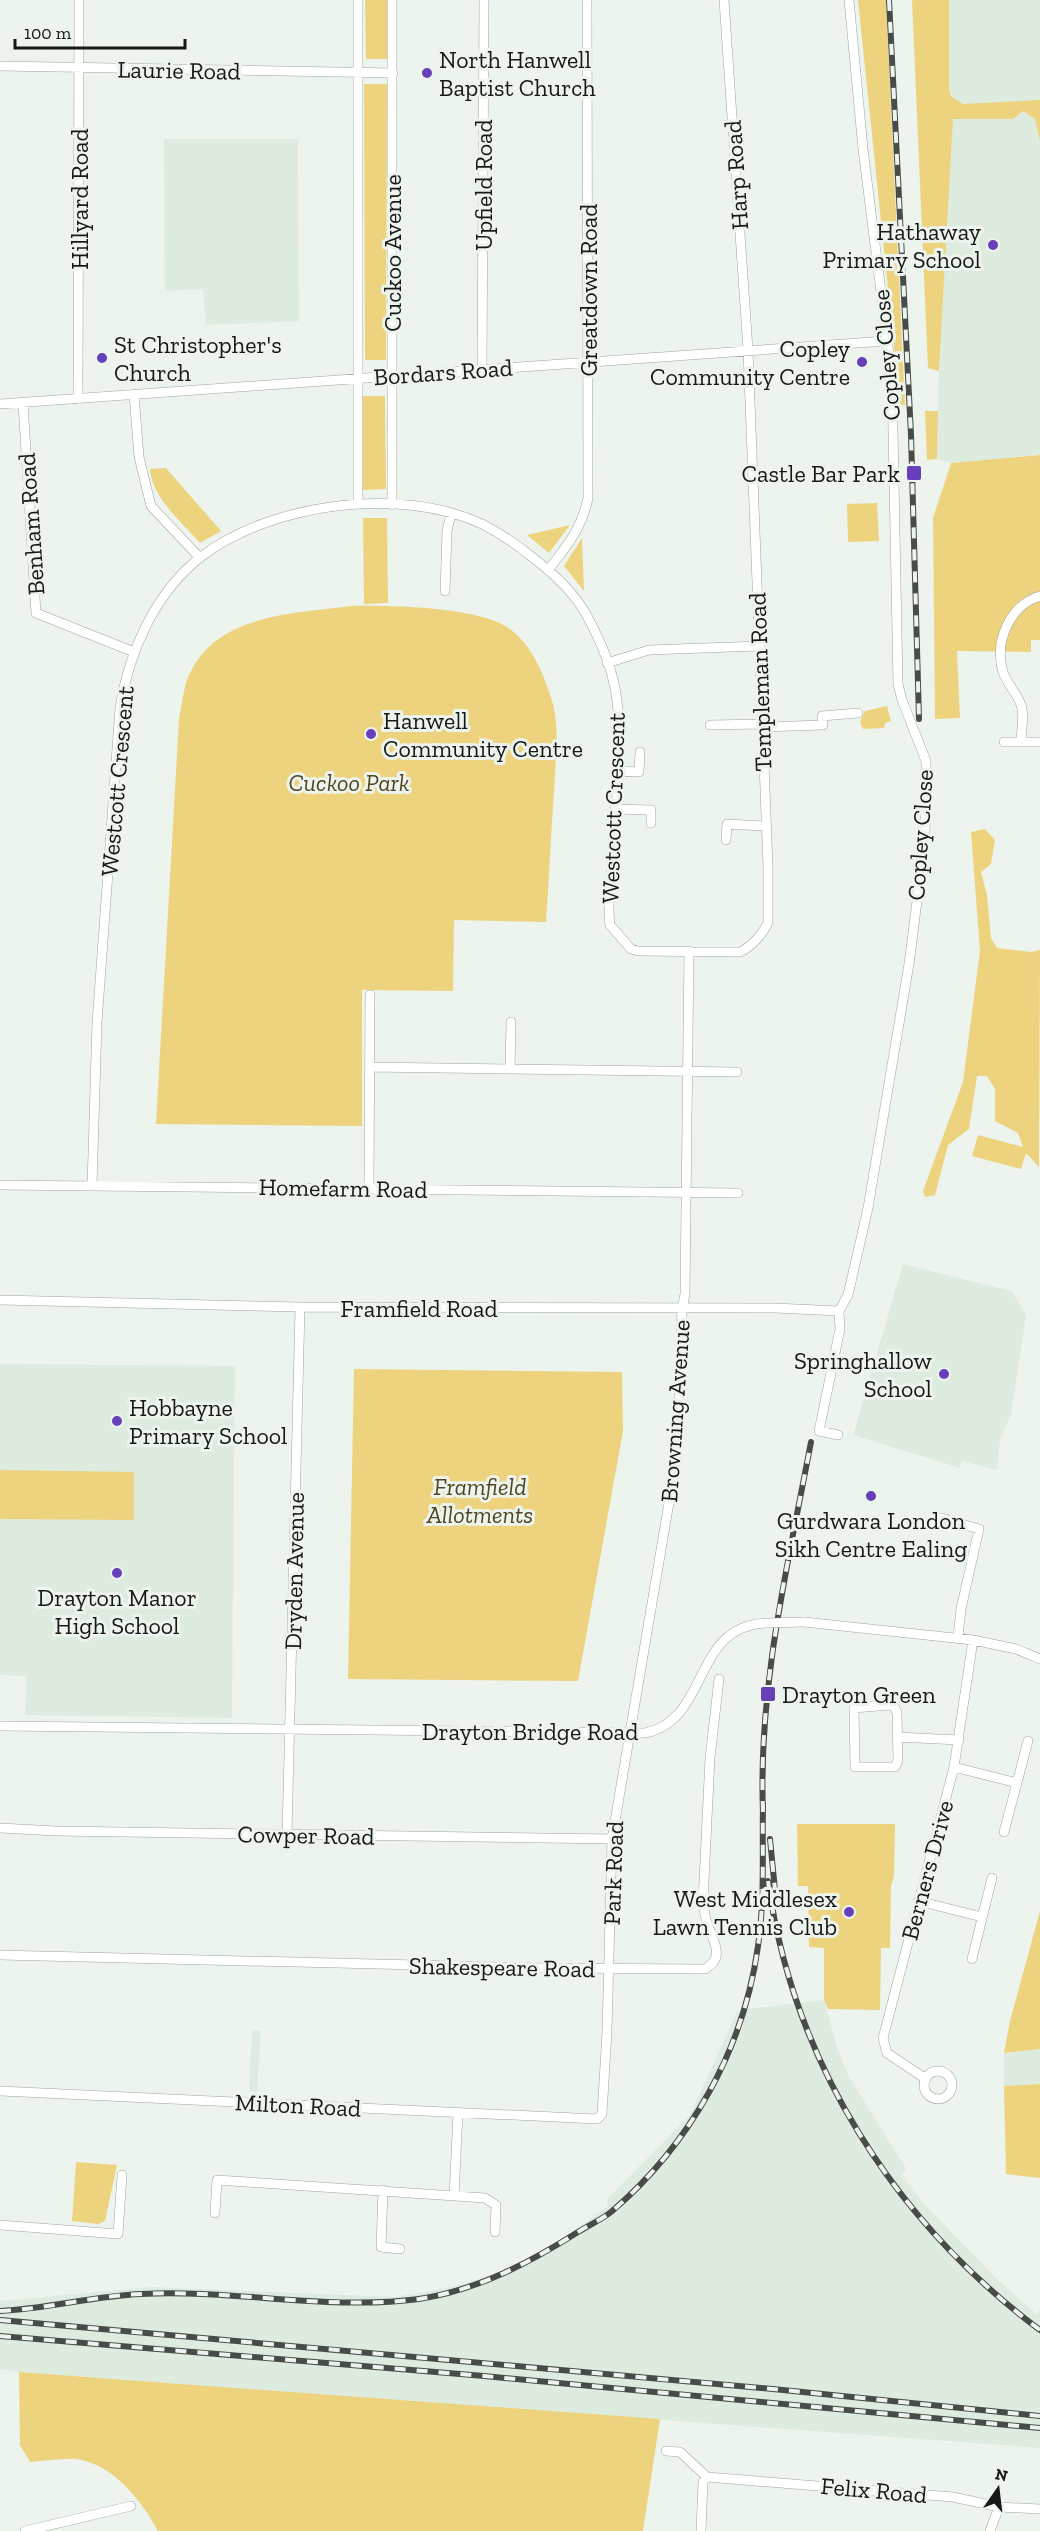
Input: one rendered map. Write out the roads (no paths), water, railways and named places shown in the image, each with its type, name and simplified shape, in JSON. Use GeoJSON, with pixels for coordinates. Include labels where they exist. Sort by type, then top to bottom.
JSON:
{"type":"FeatureCollection","features":[{"type":"Feature","properties":{"kind":"street","name":"Hillyard Road"},"geometry":{"type":"LineString","coordinates":[[78,399],[79,0]]}},
{"type":"Feature","properties":{"kind":"street","name":"Cuckoo Avenue"},"geometry":{"type":"LineString","coordinates":[[357,0],[358,504]]}},
{"type":"Feature","properties":{"kind":"street","name":"Cuckoo Avenue"},"geometry":{"type":"LineString","coordinates":[[392,505],[393,0]]}},
{"type":"Feature","properties":{"kind":"street","name":"Upfield Road"},"geometry":{"type":"LineString","coordinates":[[482,369],[484,0]]}},
{"type":"Feature","properties":{"kind":"street","name":"Greatdown Road"},"geometry":{"type":"LineString","coordinates":[[549,569],[584,518],[588,498],[587,0]]}},
{"type":"Feature","properties":{"kind":"street","name":"Harp Road"},"geometry":{"type":"LineString","coordinates":[[724,0],[748,350]]}},
{"type":"Feature","properties":{"kind":"street","name":"Copley Close"},"geometry":{"type":"LineString","coordinates":[[838,1435],[819,1431],[840,1329],[839,1311],[848,1295],[868,1208],[909,964],[925,838],[926,761],[898,684],[892,379],[863,149],[849,0]]}},
{"type":"Feature","properties":{"kind":"street","name":"Laurie Road"},"geometry":{"type":"LineString","coordinates":[[0,66],[357,73]]}},
{"type":"Feature","properties":{"kind":"street"},"geometry":{"type":"LineString","coordinates":[[357,73],[393,73]]}},
{"type":"Feature","properties":{"kind":"street","name":"Bordars Road"},"geometry":{"type":"LineString","coordinates":[[0,404],[886,341]]}},
{"type":"Feature","properties":{"kind":"street","name":"Templeman Road"},"geometry":{"type":"LineString","coordinates":[[689,951],[740,952],[746,949],[765,929],[768,922],[768,867],[748,350]]}},
{"type":"Feature","properties":{"kind":"street"},"geometry":{"type":"LineString","coordinates":[[134,394],[139,457],[152,506],[200,558]]}},
{"type":"Feature","properties":{"kind":"street","name":"Benham Road"},"geometry":{"type":"LineString","coordinates":[[23,403],[36,613],[134,652]]}},
{"type":"Feature","properties":{"kind":"street","name":"Westcott Crescent"},"geometry":{"type":"LineString","coordinates":[[92,1185],[97,1023],[120,708],[125,678],[134,652],[157,609],[177,581],[200,558],[232,536],[268,521],[311,509],[358,504],[392,505],[451,513],[480,524],[511,540],[549,569],[584,611],[615,687],[618,712],[617,771],[610,925],[631,949],[689,951]]}},
{"type":"Feature","properties":{"kind":"street"},"geometry":{"type":"LineString","coordinates":[[445,591],[447,531],[451,513]]}},
{"type":"Feature","properties":{"kind":"street"},"geometry":{"type":"LineString","coordinates":[[1021,742],[1022,706],[1002,669],[1001,653],[1006,625],[1014,612],[1028,600],[1040,596]]}},
{"type":"Feature","properties":{"kind":"street"},"geometry":{"type":"LineString","coordinates":[[607,663],[650,650],[759,646]]}},
{"type":"Feature","properties":{"kind":"street"},"geometry":{"type":"LineString","coordinates":[[710,725],[823,725],[822,716],[858,713]]}},
{"type":"Feature","properties":{"kind":"street"},"geometry":{"type":"LineString","coordinates":[[1004,742],[1039,742]]}},
{"type":"Feature","properties":{"kind":"street"},"geometry":{"type":"LineString","coordinates":[[617,771],[639,772],[640,752]]}},
{"type":"Feature","properties":{"kind":"street"},"geometry":{"type":"LineString","coordinates":[[615,809],[651,810],[651,824]]}},
{"type":"Feature","properties":{"kind":"street"},"geometry":{"type":"LineString","coordinates":[[726,840],[727,824],[765,826]]}},
{"type":"Feature","properties":{"kind":"street","name":"Browning Avenue"},"geometry":{"type":"LineString","coordinates":[[629,1734],[673,1479],[678,1432],[682,1309],[685,1294],[689,951]]}},
{"type":"Feature","properties":{"kind":"street"},"geometry":{"type":"LineString","coordinates":[[369,1189],[370,994]]}},
{"type":"Feature","properties":{"kind":"street"},"geometry":{"type":"LineString","coordinates":[[510,1069],[512,1022]]}},
{"type":"Feature","properties":{"kind":"street"},"geometry":{"type":"LineString","coordinates":[[370,1067],[737,1072]]}},
{"type":"Feature","properties":{"kind":"street","name":"Homefarm Road"},"geometry":{"type":"LineString","coordinates":[[0,1185],[686,1193]]}},
{"type":"Feature","properties":{"kind":"street"},"geometry":{"type":"LineString","coordinates":[[686,1193],[738,1193]]}},
{"type":"Feature","properties":{"kind":"street","name":"Framfield Road"},"geometry":{"type":"LineString","coordinates":[[0,1300],[300,1307],[775,1308],[839,1311]]}},
{"type":"Feature","properties":{"kind":"street","name":"Dryden Avenue"},"geometry":{"type":"LineString","coordinates":[[287,1834],[300,1307]]}},
{"type":"Feature","properties":{"kind":"street"},"geometry":{"type":"LineString","coordinates":[[942,1518],[979,1529],[961,1609],[958,1637]]}},
{"type":"Feature","properties":{"kind":"street","name":"Drayton Bridge Road"},"geometry":{"type":"LineString","coordinates":[[0,1725],[629,1734],[651,1732],[674,1720],[686,1706],[716,1647],[731,1634],[744,1628],[768,1623],[804,1622],[958,1637],[996,1644],[1040,1659]]}},
{"type":"Feature","properties":{"kind":"street","name":"Berners Drive"},"geometry":{"type":"LineString","coordinates":[[926,2079],[887,2052],[883,2045],[954,1767],[974,1640]]}},
{"type":"Feature","properties":{"kind":"street"},"geometry":{"type":"LineString","coordinates":[[1029,1654],[1040,1648]]}},
{"type":"Feature","properties":{"kind":"street","name":"Shakespeare Road"},"geometry":{"type":"LineString","coordinates":[[0,1955],[609,1970],[700,1970],[710,1966],[716,1958],[717,1945],[707,1925],[703,1902],[710,1758],[719,1679]]}},
{"type":"Feature","properties":{"kind":"street"},"geometry":{"type":"LineString","coordinates":[[890,1705],[895,1708],[897,1737],[898,1761],[895,1767],[855,1767],[854,1708],[890,1705]]}},
{"type":"Feature","properties":{"kind":"street","name":"Park Road"},"geometry":{"type":"LineString","coordinates":[[597,2119],[602,2114],[603,2107],[612,1839],[629,1734]]}},
{"type":"Feature","properties":{"kind":"street"},"geometry":{"type":"LineString","coordinates":[[897,1737],[959,1740]]}},
{"type":"Feature","properties":{"kind":"street"},"geometry":{"type":"LineString","coordinates":[[1004,1832],[1028,1741]]}},
{"type":"Feature","properties":{"kind":"street"},"geometry":{"type":"LineString","coordinates":[[954,1767],[1017,1783]]}},
{"type":"Feature","properties":{"kind":"street","name":"Cowper Road"},"geometry":{"type":"LineString","coordinates":[[0,1828],[56,1831],[612,1839]]}},
{"type":"Feature","properties":{"kind":"street"},"geometry":{"type":"LineString","coordinates":[[972,1959],[992,1878]]}},
{"type":"Feature","properties":{"kind":"street"},"geometry":{"type":"LineString","coordinates":[[918,1901],[982,1917]]}},
{"type":"Feature","properties":{"kind":"street","name":"Milton Road"},"geometry":{"type":"LineString","coordinates":[[0,2091],[597,2119]]}},
{"type":"Feature","properties":{"kind":"street"},"geometry":{"type":"LineString","coordinates":[[454,2196],[458,2113]]}},
{"type":"Feature","properties":{"kind":"street"},"geometry":{"type":"LineString","coordinates":[[0,2225],[118,2234],[122,2175]]}},
{"type":"Feature","properties":{"kind":"street"},"geometry":{"type":"LineString","coordinates":[[215,2213],[217,2180],[383,2190],[485,2198],[496,2205],[495,2232]]}},
{"type":"Feature","properties":{"kind":"street"},"geometry":{"type":"LineString","coordinates":[[383,2190],[381,2247],[400,2248]]}},
{"type":"Feature","properties":{"kind":"street"},"geometry":{"type":"LineString","coordinates":[[666,2451],[680,2452],[707,2477],[703,2482],[701,2531]]}},
{"type":"Feature","properties":{"kind":"street","name":"Felix Road"},"geometry":{"type":"LineString","coordinates":[[707,2477],[953,2497],[999,2506],[1040,2509]]}},
{"type":"Feature","properties":{"kind":"street"},"geometry":{"type":"LineString","coordinates":[[25,2531],[131,2506]]}},
{"type":"Feature","properties":{"kind":"street"},"geometry":{"type":"LineString","coordinates":[[990,2531],[999,2506]]}},
{"type":"Feature","properties":{"kind":"railway"},"geometry":{"type":"LineString","coordinates":[[889,0],[911,435],[919,719]]}},
{"type":"Feature","properties":{"kind":"railway"},"geometry":{"type":"LineString","coordinates":[[763,1812],[765,1719],[770,1672],[784,1580],[811,1442]]}},
{"type":"Feature","properties":{"kind":"railway"},"geometry":{"type":"LineString","coordinates":[[0,2311],[105,2297],[175,2293],[350,2303],[419,2299],[462,2289],[502,2274],[607,2215],[639,2186],[689,2126],[709,2093],[740,2022],[751,1984],[760,1928],[763,1804]]}},
{"type":"Feature","properties":{"kind":"railway"},"geometry":{"type":"LineString","coordinates":[[770,1839],[775,1890]]}},
{"type":"Feature","properties":{"kind":"railway"},"geometry":{"type":"LineString","coordinates":[[768,1881],[781,1948],[801,2012],[827,2074],[859,2132],[896,2188],[939,2239],[987,2287],[1040,2330]]}},
{"type":"Feature","properties":{"kind":"railway"},"geometry":{"type":"LineString","coordinates":[[0,2320],[773,2389],[1040,2416]]}},
{"type":"Feature","properties":{"kind":"railway"},"geometry":{"type":"LineString","coordinates":[[0,2336],[484,2376],[1040,2428]]}},
{"type":"Feature","properties":{"kind":"place","name":"North Hanwell Baptist Church"},"geometry":{"type":"Point","coordinates":[427,73]}},
{"type":"Feature","properties":{"kind":"place","name":"Hathaway Primary School"},"geometry":{"type":"Point","coordinates":[993,245]}},
{"type":"Feature","properties":{"kind":"place","name":"St Christopher's Church"},"geometry":{"type":"Point","coordinates":[102,358]}},
{"type":"Feature","properties":{"kind":"place","name":"Copley Community Centre"},"geometry":{"type":"Point","coordinates":[862,362]}},
{"type":"Feature","properties":{"kind":"place","name":"Castle Bar Park"},"geometry":{"type":"Point","coordinates":[914,473]}},
{"type":"Feature","properties":{"kind":"place","name":"Hanwell Community Centre"},"geometry":{"type":"Point","coordinates":[371,734]}},
{"type":"Feature","properties":{"kind":"place","name":"Springhallow School"},"geometry":{"type":"Point","coordinates":[944,1374]}},
{"type":"Feature","properties":{"kind":"place","name":"Hobbayne Primary School"},"geometry":{"type":"Point","coordinates":[117,1421]}},
{"type":"Feature","properties":{"kind":"place","name":"Gurdwara London Sikh Centre Ealing"},"geometry":{"type":"Point","coordinates":[871,1496]}},
{"type":"Feature","properties":{"kind":"place","name":"Drayton Manor High School"},"geometry":{"type":"Point","coordinates":[117,1573]}},
{"type":"Feature","properties":{"kind":"place","name":"Drayton Green"},"geometry":{"type":"Point","coordinates":[768,1694]}},
{"type":"Feature","properties":{"kind":"place","name":"West Middlesex Lawn Tennis Club"},"geometry":{"type":"Point","coordinates":[849,1912]}},
{"type":"Feature","properties":{"kind":"park label","name":"Cuckoo Park"},"geometry":{"type":"Point","coordinates":[349,782]}},
{"type":"Feature","properties":{"kind":"park label","name":"Framfield Allotments"},"geometry":{"type":"Point","coordinates":[480,1500]}}]}
